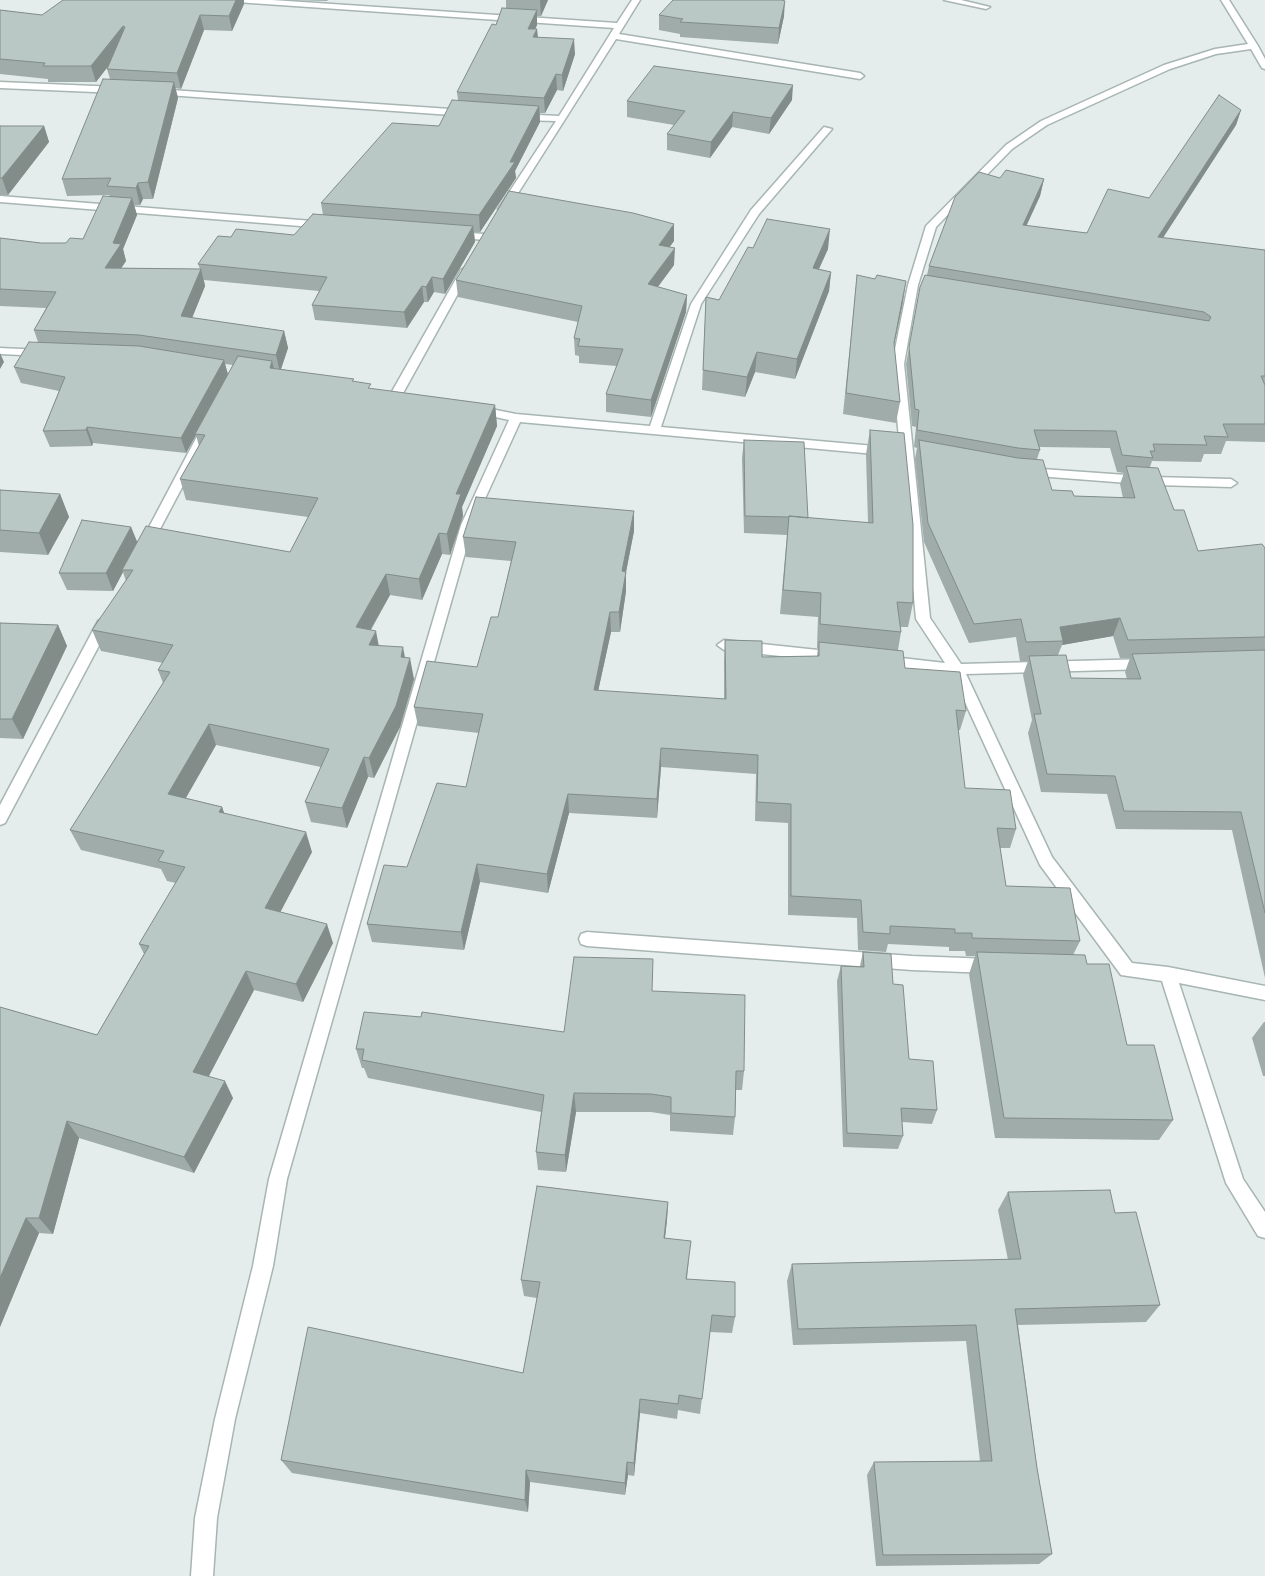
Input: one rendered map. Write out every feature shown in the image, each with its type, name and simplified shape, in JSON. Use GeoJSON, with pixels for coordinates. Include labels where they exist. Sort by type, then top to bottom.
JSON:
{"type":"FeatureCollection","features":[{"type":"Feature","properties":{"kind":"street"},"geometry":{"type":"LineString","coordinates":[[236,0],[621,26]]}},
{"type":"Feature","properties":{"kind":"street"},"geometry":{"type":"LineString","coordinates":[[446,234],[487,233],[562,120],[636,0]]}},
{"type":"Feature","properties":{"kind":"street"},"geometry":{"type":"LineString","coordinates":[[948,0],[986,7]]}},
{"type":"Feature","properties":{"kind":"street"},"geometry":{"type":"LineString","coordinates":[[1224,0],[1265,66]]}},
{"type":"Feature","properties":{"kind":"street"},"geometry":{"type":"LineString","coordinates":[[614,36],[860,76]]}},
{"type":"Feature","properties":{"kind":"street"},"geometry":{"type":"LineString","coordinates":[[1127,970],[1046,861],[957,668],[923,619],[912,453],[898,364],[931,226],[1009,147],[1044,123],[1167,67],[1215,52],[1254,46]]}},
{"type":"Feature","properties":{"kind":"street"},"geometry":{"type":"LineString","coordinates":[[0,85],[129,91]]}},
{"type":"Feature","properties":{"kind":"street"},"geometry":{"type":"LineString","coordinates":[[149,92],[474,113]]}},
{"type":"Feature","properties":{"kind":"street"},"geometry":{"type":"LineString","coordinates":[[513,116],[562,120]]}},
{"type":"Feature","properties":{"kind":"street"},"geometry":{"type":"LineString","coordinates":[[654,431],[696,304],[755,212],[827,129]]}},
{"type":"Feature","properties":{"kind":"street"},"geometry":{"type":"LineString","coordinates":[[0,199],[338,226]]}},
{"type":"Feature","properties":{"kind":"street"},"geometry":{"type":"LineString","coordinates":[[396,395],[470,262]]}},
{"type":"Feature","properties":{"kind":"street"},"geometry":{"type":"LineString","coordinates":[[0,351],[58,353]]}},
{"type":"Feature","properties":{"kind":"street"},"geometry":{"type":"LineString","coordinates":[[461,407],[516,418],[912,453]]}},
{"type":"Feature","properties":{"kind":"street"},"geometry":{"type":"LineString","coordinates":[[140,555],[215,415]]}},
{"type":"Feature","properties":{"kind":"street"},"geometry":{"type":"LineString","coordinates":[[202,1576],[206,1518],[224,1419],[264,1266],[280,1170],[468,525],[516,418]]}},
{"type":"Feature","properties":{"kind":"street"},"geometry":{"type":"LineString","coordinates":[[1014,471],[1154,481],[1231,483]]}},
{"type":"Feature","properties":{"kind":"street"},"geometry":{"type":"LineString","coordinates":[[0,819],[112,608]]}},
{"type":"Feature","properties":{"kind":"street"},"geometry":{"type":"LineString","coordinates":[[724,645],[850,658]]}},
{"type":"Feature","properties":{"kind":"street"},"geometry":{"type":"LineString","coordinates":[[869,660],[957,668],[1163,664]]}},
{"type":"Feature","properties":{"kind":"street"},"geometry":{"type":"LineString","coordinates":[[587,939],[912,964],[1010,966]]}},
{"type":"Feature","properties":{"kind":"street"},"geometry":{"type":"LineString","coordinates":[[1107,969],[1168,974],[1265,993]]}},
{"type":"Feature","properties":{"kind":"street"},"geometry":{"type":"LineString","coordinates":[[1168,974],[1235,1183],[1265,1229]]}},
{"type":"Feature","properties":{"kind":"building"},"geometry":{"type":"Polygon","coordinates":[[[63,0],[236,0],[229,16],[200,15],[177,73],[107,69],[125,27],[123,26],[91,66],[43,66],[45,63],[0,59],[0,10],[42,15],[63,0]]]}},
{"type":"Feature","properties":{"kind":"building"},"geometry":{"type":"Polygon","coordinates":[[[673,0],[785,1],[779,28],[680,22],[683,19],[659,15],[673,0]]]}},
{"type":"Feature","properties":{"kind":"building"},"geometry":{"type":"Polygon","coordinates":[[[502,8],[537,10],[528,29],[537,29],[533,37],[574,39],[562,75],[556,74],[544,98],[457,92],[492,24],[496,25],[502,8]]]}},
{"type":"Feature","properties":{"kind":"building"},"geometry":{"type":"Polygon","coordinates":[[[654,66],[793,85],[771,118],[733,112],[711,142],[667,134],[685,111],[627,101],[654,66]]]}},
{"type":"Feature","properties":{"kind":"building"},"geometry":{"type":"Polygon","coordinates":[[[103,79],[174,82],[148,182],[138,183],[136,188],[107,186],[111,178],[62,179],[103,79]]]}},
{"type":"Feature","properties":{"kind":"building"},"geometry":{"type":"Polygon","coordinates":[[[1219,95],[1241,110],[1158,237],[1265,250],[1265,376],[1261,376],[1265,385],[1265,424],[1223,424],[1228,437],[1204,436],[1207,445],[1153,444],[1155,451],[1150,451],[1153,458],[1122,455],[1116,431],[1034,430],[1040,450],[1018,448],[917,430],[919,410],[915,409],[909,347],[920,287],[925,275],[1209,321],[1211,317],[1204,312],[929,266],[955,197],[979,172],[1000,178],[1006,170],[1044,179],[1023,225],[1087,233],[1108,189],[1149,198],[1219,95]]]}},
{"type":"Feature","properties":{"kind":"building"},"geometry":{"type":"Polygon","coordinates":[[[452,100],[539,106],[510,162],[515,162],[479,215],[321,203],[392,123],[439,126],[452,100]]]}},
{"type":"Feature","properties":{"kind":"building"},"geometry":{"type":"Polygon","coordinates":[[[0,126],[44,126],[2,178],[0,178],[0,126]]]}},
{"type":"Feature","properties":{"kind":"building"},"geometry":{"type":"Polygon","coordinates":[[[509,191],[633,213],[674,224],[659,245],[675,248],[648,284],[687,295],[651,400],[606,394],[623,349],[578,346],[580,339],[574,338],[582,306],[456,280],[509,191]]]}},
{"type":"Feature","properties":{"kind":"building"},"geometry":{"type":"Polygon","coordinates":[[[103,196],[132,198],[113,243],[121,244],[105,268],[201,269],[181,316],[284,331],[276,355],[139,335],[34,330],[56,292],[0,289],[0,238],[41,243],[66,243],[70,238],[83,239],[103,196]]]}},
{"type":"Feature","properties":{"kind":"building"},"geometry":{"type":"Polygon","coordinates":[[[313,214],[473,226],[443,279],[432,277],[426,287],[422,286],[404,312],[312,305],[327,277],[198,264],[218,236],[231,237],[236,229],[294,235],[313,214]]]}},
{"type":"Feature","properties":{"kind":"building"},"geometry":{"type":"Polygon","coordinates":[[[767,219],[830,229],[813,268],[831,272],[797,359],[757,352],[747,377],[703,370],[706,297],[719,300],[748,247],[753,248],[767,219]]]}},
{"type":"Feature","properties":{"kind":"building"},"geometry":{"type":"Polygon","coordinates":[[[857,275],[875,279],[877,275],[906,281],[894,343],[900,402],[846,393],[857,275]]]}},
{"type":"Feature","properties":{"kind":"building"},"geometry":{"type":"Polygon","coordinates":[[[29,342],[139,346],[224,360],[181,438],[87,427],[86,430],[43,431],[65,377],[14,367],[29,342]]]}},
{"type":"Feature","properties":{"kind":"building"},"geometry":{"type":"Polygon","coordinates":[[[238,356],[272,361],[270,368],[354,379],[352,381],[371,384],[368,388],[495,405],[456,494],[461,494],[447,534],[439,533],[419,579],[386,574],[356,627],[376,631],[369,645],[403,647],[401,657],[410,658],[396,706],[369,758],[364,757],[342,808],[305,802],[329,749],[209,724],[168,794],[222,807],[219,812],[306,832],[265,908],[327,924],[296,984],[246,971],[193,1072],[225,1081],[184,1157],[67,1121],[39,1218],[26,1218],[0,1278],[0,1007],[97,1035],[149,946],[139,944],[185,867],[158,861],[164,851],[70,830],[170,672],[158,670],[173,645],[92,630],[133,570],[122,570],[146,526],[290,552],[318,498],[180,479],[205,435],[195,434],[238,356]]]}},
{"type":"Feature","properties":{"kind":"building"},"geometry":{"type":"Polygon","coordinates":[[[870,430],[904,433],[913,525],[913,603],[897,602],[901,632],[820,624],[821,593],[783,590],[789,516],[873,523],[870,430]]]}},
{"type":"Feature","properties":{"kind":"building"},"geometry":{"type":"Polygon","coordinates":[[[744,440],[804,442],[808,518],[745,516],[744,440]]]}},
{"type":"Feature","properties":{"kind":"building"},"geometry":{"type":"Polygon","coordinates":[[[919,440],[1018,458],[1043,460],[1052,490],[1072,491],[1074,496],[1135,498],[1126,466],[1158,468],[1174,510],[1184,510],[1198,551],[1262,544],[1265,548],[1265,637],[1128,640],[1120,618],[1060,627],[1063,641],[1026,642],[1021,619],[974,624],[928,523],[919,440]]]}},
{"type":"Feature","properties":{"kind":"building"},"geometry":{"type":"Polygon","coordinates":[[[0,490],[60,494],[39,533],[0,530],[0,490]]]}},
{"type":"Feature","properties":{"kind":"building"},"geometry":{"type":"Polygon","coordinates":[[[476,497],[634,511],[622,571],[626,572],[619,612],[610,612],[594,690],[726,699],[725,640],[762,641],[762,657],[819,656],[819,642],[903,651],[905,668],[960,672],[966,711],[956,710],[965,788],[1010,790],[1016,829],[997,828],[1006,886],[1070,888],[1080,941],[972,938],[972,933],[955,933],[955,929],[890,926],[890,934],[863,932],[861,900],[791,896],[791,804],[757,802],[758,755],[661,748],[657,799],[568,794],[547,874],[477,864],[461,932],[367,924],[384,865],[407,867],[437,783],[466,787],[483,714],[414,707],[427,661],[477,667],[491,617],[498,617],[516,542],[463,537],[476,497]]]}},
{"type":"Feature","properties":{"kind":"building"},"geometry":{"type":"Polygon","coordinates":[[[82,520],[131,527],[106,573],[59,573],[82,520]]]}},
{"type":"Feature","properties":{"kind":"building"},"geometry":{"type":"Polygon","coordinates":[[[0,623],[58,625],[12,719],[0,719],[0,623]]]}},
{"type":"Feature","properties":{"kind":"building"},"geometry":{"type":"Polygon","coordinates":[[[1265,650],[1265,913],[1241,812],[1124,811],[1115,776],[1047,774],[1034,714],[1041,714],[1029,656],[1066,655],[1071,678],[1141,679],[1132,654],[1265,650]]]}},
{"type":"Feature","properties":{"kind":"building"},"geometry":{"type":"Polygon","coordinates":[[[863,952],[891,954],[893,984],[903,985],[909,1059],[933,1061],[937,1110],[901,1108],[903,1136],[847,1133],[841,966],[864,967],[863,952]]]}},
{"type":"Feature","properties":{"kind":"building"},"geometry":{"type":"Polygon","coordinates":[[[977,952],[1085,955],[1087,964],[1109,964],[1127,1045],[1154,1045],[1173,1120],[1004,1118],[977,952]]]}},
{"type":"Feature","properties":{"kind":"building"},"geometry":{"type":"Polygon","coordinates":[[[574,957],[653,959],[652,991],[745,995],[744,1071],[736,1071],[735,1117],[671,1113],[671,1097],[651,1094],[574,1093],[565,1155],[536,1152],[544,1095],[362,1060],[364,1049],[356,1049],[364,1012],[421,1017],[422,1012],[564,1032],[574,957]]]}},
{"type":"Feature","properties":{"kind":"building"},"geometry":{"type":"Polygon","coordinates":[[[537,1186],[668,1202],[664,1238],[691,1241],[686,1279],[735,1282],[735,1317],[712,1315],[702,1399],[679,1395],[678,1404],[640,1399],[634,1463],[627,1462],[625,1483],[526,1470],[525,1500],[281,1460],[308,1327],[523,1373],[540,1282],[521,1280],[537,1186]]]}},
{"type":"Feature","properties":{"kind":"building"},"geometry":{"type":"Polygon","coordinates":[[[1110,1190],[1115,1213],[1136,1212],[1160,1305],[1015,1309],[1037,1468],[1052,1554],[883,1555],[874,1462],[992,1461],[976,1325],[798,1329],[792,1264],[1021,1259],[1008,1192],[1110,1190]]]}}]}
